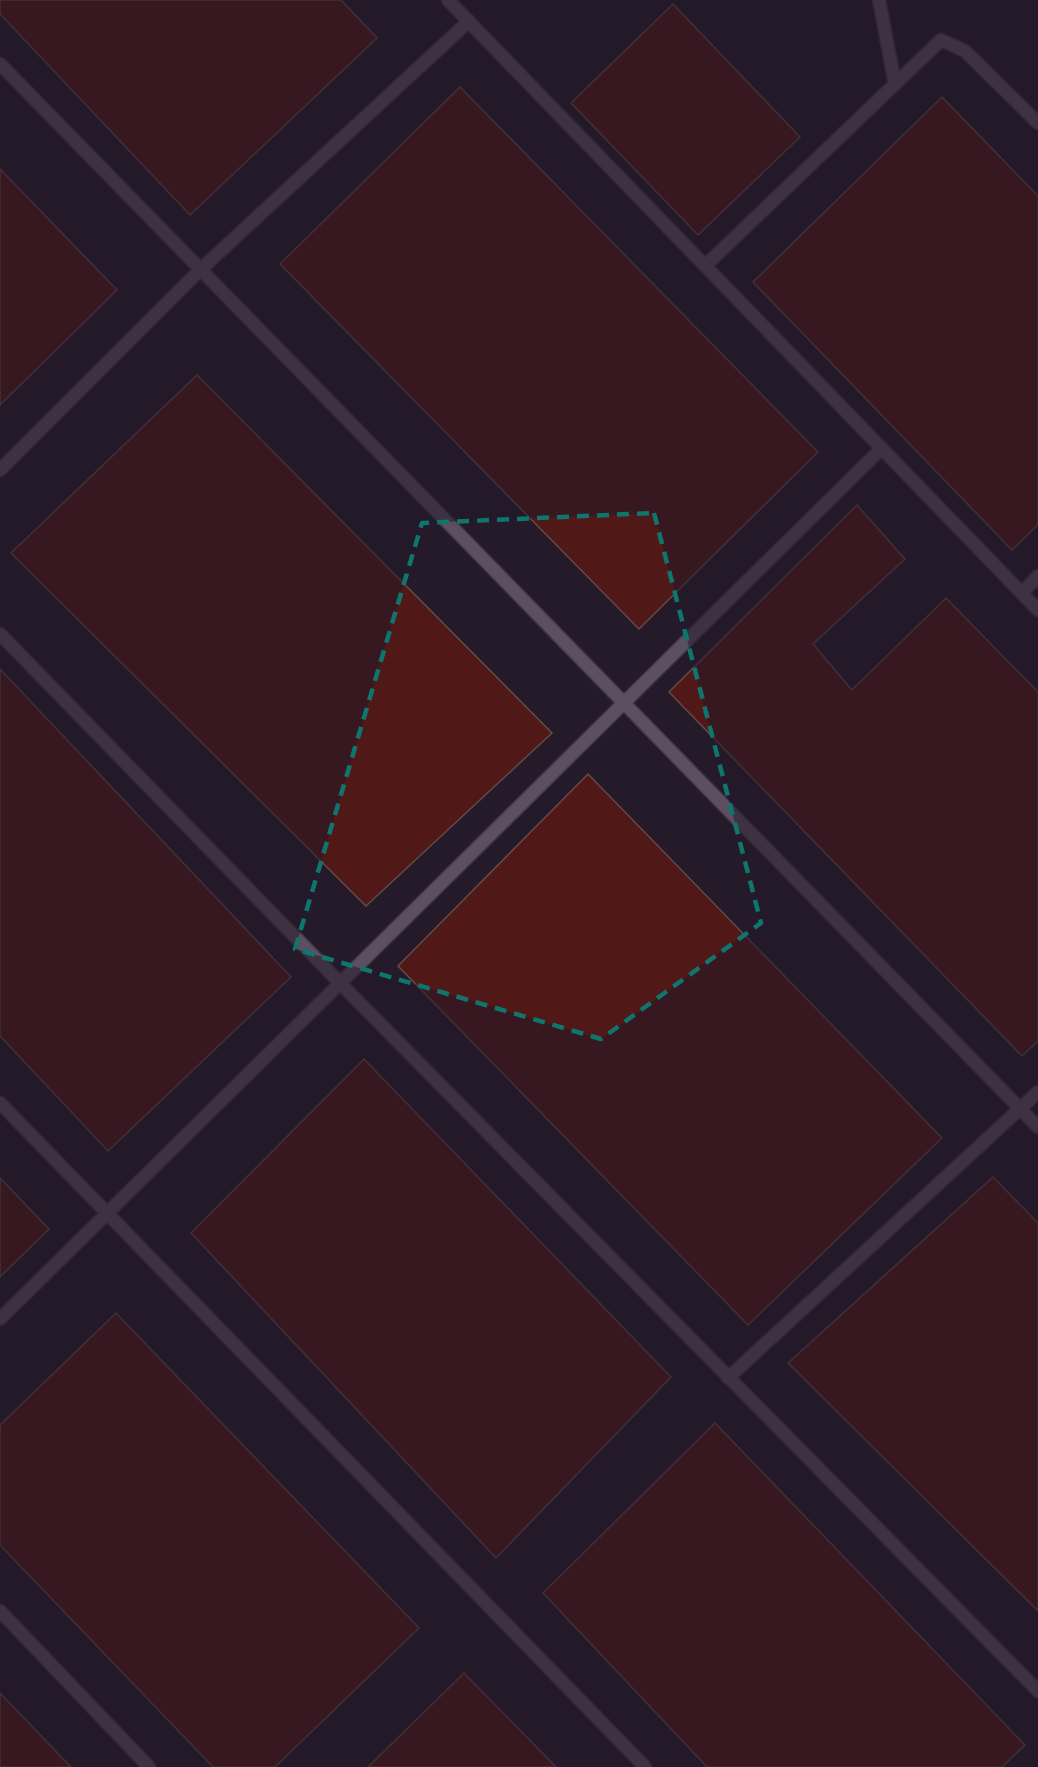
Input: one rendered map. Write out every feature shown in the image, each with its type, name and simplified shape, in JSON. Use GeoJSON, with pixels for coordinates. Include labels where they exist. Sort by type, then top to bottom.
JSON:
{"type":"FeatureCollection","features":[{"type":"Feature","properties":{"kind":"lane"},"geometry":{"type":"LineString","coordinates":[[448,0],[1038,610]]}},
{"type":"Feature","properties":{"kind":"lane"},"geometry":{"type":"LineString","coordinates":[[879,0],[895,84]]}},
{"type":"Feature","properties":{"kind":"lane"},"geometry":{"type":"LineString","coordinates":[[0,470],[200,270],[469,21]]}},
{"type":"Feature","properties":{"kind":"lane"},"geometry":{"type":"LineString","coordinates":[[705,266],[941,40],[965,51],[1038,123]]}},
{"type":"Feature","properties":{"kind":"lane"},"geometry":{"type":"LineString","coordinates":[[0,64],[1038,1127]]}},
{"type":"Feature","properties":{"kind":"lane"},"geometry":{"type":"LineString","coordinates":[[0,1319],[882,448]]}},
{"type":"Feature","properties":{"kind":"lane"},"geometry":{"type":"LineString","coordinates":[[1022,593],[1038,576]]}},
{"type":"Feature","properties":{"kind":"lane"},"geometry":{"type":"LineString","coordinates":[[0,634],[340,983],[1038,1691]]}},
{"type":"Feature","properties":{"kind":"lane"},"geometry":{"type":"LineString","coordinates":[[728,1378],[1038,1092]]}},
{"type":"Feature","properties":{"kind":"lane"},"geometry":{"type":"LineString","coordinates":[[0,1102],[645,1767]]}},
{"type":"Feature","properties":{"kind":"lane"},"geometry":{"type":"LineString","coordinates":[[0,1611],[149,1767]]}},
{"type":"Feature","properties":{"kind":"highlighted area"},"geometry":{"type":"Polygon","coordinates":[[[654,513],[761,923],[601,1039],[295,949],[422,523],[654,513]]]}},
{"type":"Feature","properties":{"kind":"building"},"geometry":{"type":"Polygon","coordinates":[[[0,0],[341,0],[377,38],[190,215],[0,14],[0,0]]]}},
{"type":"Feature","properties":{"kind":"building"},"geometry":{"type":"Polygon","coordinates":[[[673,4],[800,137],[698,235],[571,103],[673,4]]]}},
{"type":"Feature","properties":{"kind":"building"},"geometry":{"type":"Polygon","coordinates":[[[460,87],[818,452],[639,629],[280,264],[460,87]]]}},
{"type":"Feature","properties":{"kind":"building"},"geometry":{"type":"Polygon","coordinates":[[[942,97],[1038,196],[1038,525],[1012,550],[753,282],[942,97]]]}},
{"type":"Feature","properties":{"kind":"building"},"geometry":{"type":"Polygon","coordinates":[[[0,169],[117,290],[0,405],[0,169]]]}},
{"type":"Feature","properties":{"kind":"building"},"geometry":{"type":"Polygon","coordinates":[[[197,375],[552,733],[366,906],[11,553],[197,375]]]}},
{"type":"Feature","properties":{"kind":"building"},"geometry":{"type":"Polygon","coordinates":[[[857,505],[905,559],[813,644],[852,690],[946,598],[1038,692],[1038,1041],[1022,1056],[669,692],[857,505]]]}},
{"type":"Feature","properties":{"kind":"building"},"geometry":{"type":"Polygon","coordinates":[[[0,669],[291,977],[108,1151],[0,1036],[0,669]]]}},
{"type":"Feature","properties":{"kind":"building"},"geometry":{"type":"Polygon","coordinates":[[[588,774],[942,1138],[748,1325],[398,966],[588,774]]]}},
{"type":"Feature","properties":{"kind":"building"},"geometry":{"type":"Polygon","coordinates":[[[364,1059],[671,1377],[496,1558],[191,1233],[364,1059]]]}},
{"type":"Feature","properties":{"kind":"building"},"geometry":{"type":"Polygon","coordinates":[[[993,1177],[1038,1223],[1038,1611],[788,1363],[993,1177]]]}},
{"type":"Feature","properties":{"kind":"building"},"geometry":{"type":"Polygon","coordinates":[[[0,1178],[49,1229],[0,1277],[0,1178]]]}},
{"type":"Feature","properties":{"kind":"building"},"geometry":{"type":"Polygon","coordinates":[[[116,1313],[419,1628],[275,1767],[213,1767],[0,1545],[0,1425],[116,1313]]]}},
{"type":"Feature","properties":{"kind":"building"},"geometry":{"type":"Polygon","coordinates":[[[715,1423],[1025,1745],[1002,1767],[707,1767],[543,1593],[715,1423]]]}},
{"type":"Feature","properties":{"kind":"building"},"geometry":{"type":"Polygon","coordinates":[[[464,1673],[556,1767],[368,1767],[464,1673]]]}},
{"type":"Feature","properties":{"kind":"building"},"geometry":{"type":"Polygon","coordinates":[[[0,1693],[71,1767],[0,1767],[0,1693]]]}}]}
